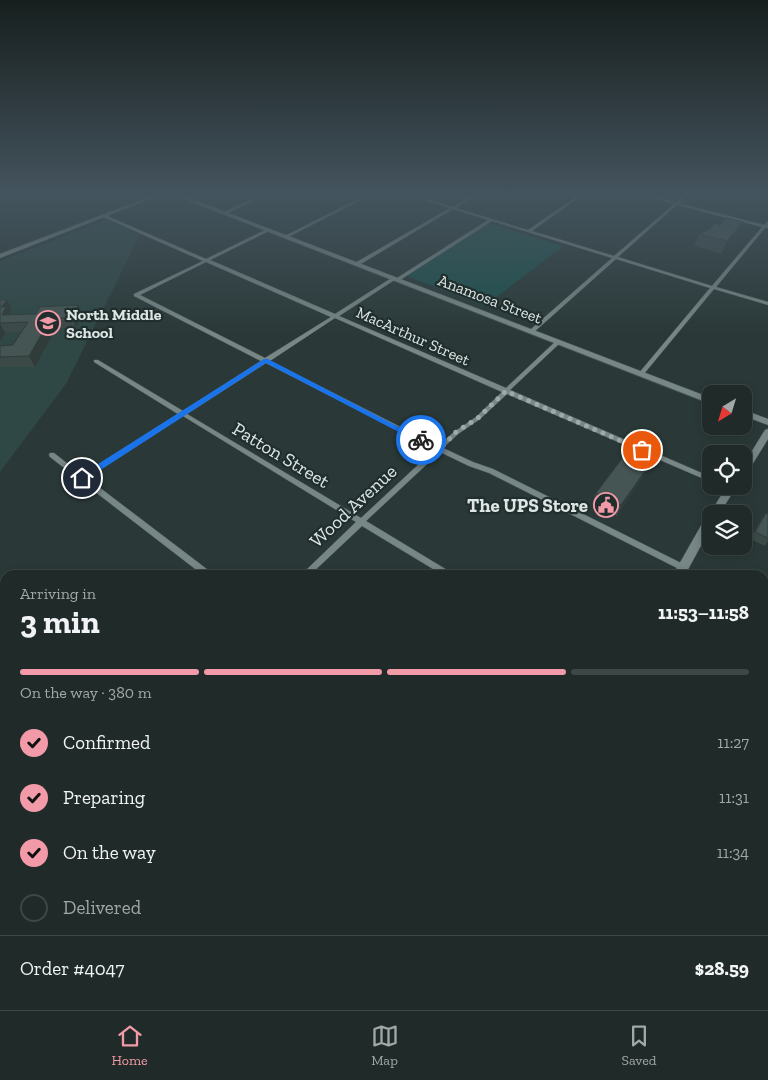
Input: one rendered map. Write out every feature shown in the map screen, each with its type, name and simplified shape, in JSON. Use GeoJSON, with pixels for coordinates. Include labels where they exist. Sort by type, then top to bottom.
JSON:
{"type":"FeatureCollection","features":[{"type":"Feature","properties":{"kind":"main road","name":"Anamosa Street"},"geometry":{"type":"LineString","coordinates":[[296,241],[702,397]]}},
{"type":"Feature","properties":{"kind":"main road"},"geometry":{"type":"LineString","coordinates":[[752,416],[768,422]]}},
{"type":"Feature","properties":{"kind":"main road"},"geometry":{"type":"LineString","coordinates":[[752,458],[768,432]]}},
{"type":"Feature","properties":{"kind":"main road"},"geometry":{"type":"LineString","coordinates":[[683,570],[702,534]]}},
{"type":"Feature","properties":{"kind":"street"},"geometry":{"type":"LineString","coordinates":[[0,256],[39,241]]}},
{"type":"Feature","properties":{"kind":"street","name":"MacArthur Street"},"geometry":{"type":"LineString","coordinates":[[162,241],[702,476]]}},
{"type":"Feature","properties":{"kind":"street"},"geometry":{"type":"LineString","coordinates":[[245,241],[136,295],[439,450],[491,471],[680,570]]}},
{"type":"Feature","properties":{"kind":"street"},"geometry":{"type":"LineString","coordinates":[[357,264],[396,241]]}},
{"type":"Feature","properties":{"kind":"street"},"geometry":{"type":"LineString","coordinates":[[82,478],[334,316],[457,241]]}},
{"type":"Feature","properties":{"kind":"street"},"geometry":{"type":"LineString","coordinates":[[561,241],[768,304]]}},
{"type":"Feature","properties":{"kind":"street"},"geometry":{"type":"LineString","coordinates":[[532,331],[634,241]]}},
{"type":"Feature","properties":{"kind":"street"},"geometry":{"type":"LineString","coordinates":[[641,374],[754,241]]}},
{"type":"Feature","properties":{"kind":"street","name":"Wood Avenue"},"geometry":{"type":"LineString","coordinates":[[310,570],[456,432],[478,418],[558,342]]}},
{"type":"Feature","properties":{"kind":"street","name":"Patton Street"},"geometry":{"type":"LineString","coordinates":[[96,361],[441,570]]}},
{"type":"Feature","properties":{"kind":"street"},"geometry":{"type":"LineString","coordinates":[[52,455],[202,570]]}},
{"type":"Feature","properties":{"kind":"shaded area","name":"North Middle School"},"geometry":{"type":"Polygon","coordinates":[[[51,241],[137,241],[66,384],[0,472],[0,261],[51,241]]]}},
{"type":"Feature","properties":{"kind":"shaded area"},"geometry":{"type":"Polygon","coordinates":[[[460,241],[547,241],[563,246],[485,306],[407,276],[460,241]]]}},
{"type":"Feature","properties":{"kind":"building"},"geometry":{"type":"Polygon","coordinates":[[[0,300],[7,300],[1,307],[6,307],[2,315],[36,314],[40,307],[78,305],[72,318],[51,318],[29,356],[0,357],[0,346],[13,345],[28,322],[0,323],[0,300]]]}},
{"type":"Feature","properties":{"kind":"building"},"geometry":{"type":"Polygon","coordinates":[[[633,444],[641,447],[638,451],[654,458],[621,505],[596,493],[633,444]]]}},
{"type":"Feature","properties":{"kind":"building"},"geometry":{"type":"Polygon","coordinates":[[[766,513],[768,514],[768,538],[755,532],[766,513]]]}},
{"type":"Feature","properties":{"kind":"way so far"},"geometry":{"type":"LineString","coordinates":[[421,440],[439,450],[456,432],[478,418],[506,391],[642,450]]}},
{"type":"Feature","properties":{"kind":"place","name":"North Middle School"},"geometry":{"type":"Point","coordinates":[48,323]}},
{"type":"Feature","properties":{"kind":"place","name":"The UPS Store"},"geometry":{"type":"Point","coordinates":[606,505]}},
{"type":"Feature","properties":{"kind":"route"},"geometry":{"type":"LineString","coordinates":[[82,478],[266,361],[421,440]]}}]}
